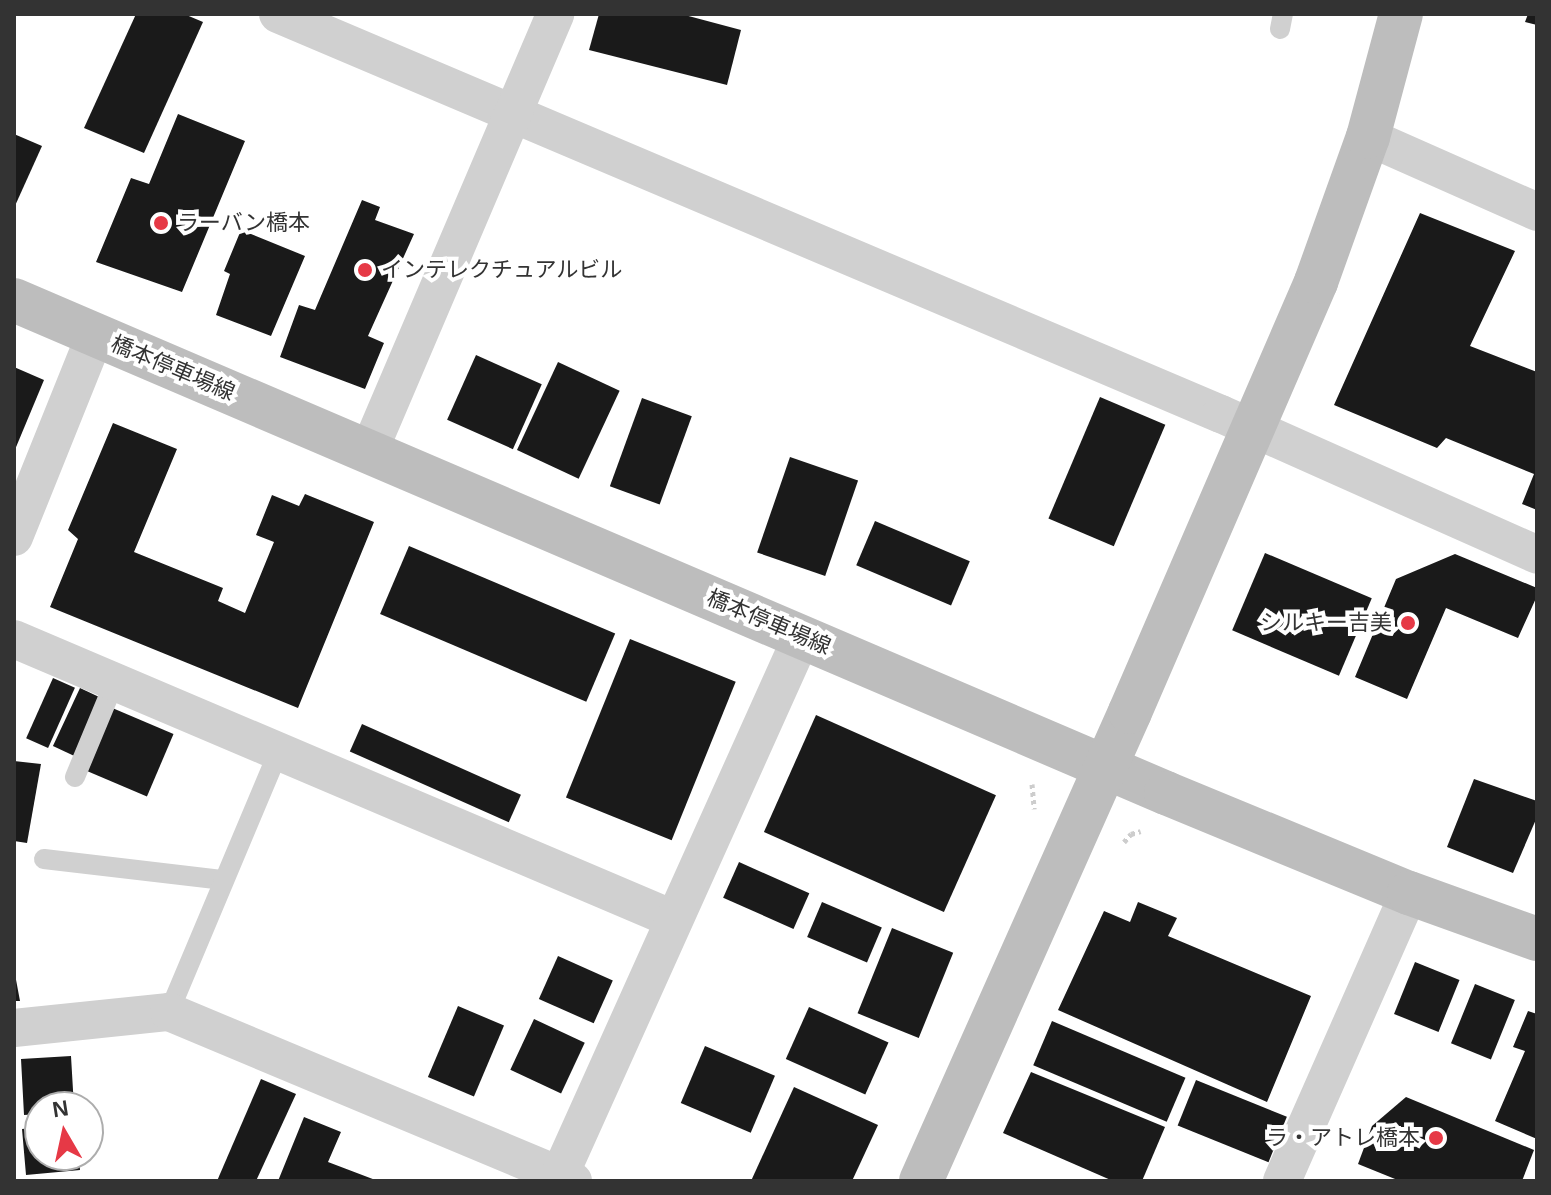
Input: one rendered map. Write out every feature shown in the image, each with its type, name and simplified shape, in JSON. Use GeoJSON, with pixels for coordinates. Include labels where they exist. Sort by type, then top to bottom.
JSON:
{"type":"FeatureCollection","features":[{"type":"Feature","properties":{"kind":"main road"},"geometry":{"type":"LineString","coordinates":[[921,1181],[1106,767],[1316,282],[1368,137],[1401,14]]}},
{"type":"Feature","properties":{"kind":"main road","name":"橋本停車場線"},"geometry":{"type":"LineString","coordinates":[[14,300],[1106,767],[1409,893],[1537,939]]}},
{"type":"Feature","properties":{"kind":"street"},"geometry":{"type":"LineString","coordinates":[[278,14],[1253,428],[1537,555]]}},
{"type":"Feature","properties":{"kind":"street"},"geometry":{"type":"LineString","coordinates":[[369,451],[555,14]]}},
{"type":"Feature","properties":{"kind":"street"},"geometry":{"type":"LineString","coordinates":[[1368,137],[1537,212]]}},
{"type":"Feature","properties":{"kind":"street"},"geometry":{"type":"LineString","coordinates":[[14,537],[95,335]]}},
{"type":"Feature","properties":{"kind":"street"},"geometry":{"type":"LineString","coordinates":[[14,1028],[169,1012],[563,1179],[673,919],[802,636]]}},
{"type":"Feature","properties":{"kind":"street"},"geometry":{"type":"LineString","coordinates":[[14,639],[673,919]]}},
{"type":"Feature","properties":{"kind":"street"},"geometry":{"type":"LineString","coordinates":[[1282,1181],[1409,893]]}},
{"type":"Feature","properties":{"kind":"lane"},"geometry":{"type":"LineString","coordinates":[[75,777],[115,681]]}},
{"type":"Feature","properties":{"kind":"lane"},"geometry":{"type":"LineString","coordinates":[[169,1012],[279,750]]}},
{"type":"Feature","properties":{"kind":"lane"},"geometry":{"type":"LineString","coordinates":[[44,859],[224,880]]}},
{"type":"Feature","properties":{"kind":"path"},"geometry":{"type":"LineString","coordinates":[[1119,851],[1131,834],[1150,831]]}},
{"type":"Feature","properties":{"kind":"building"},"geometry":{"type":"Polygon","coordinates":[[[136,14],[184,14],[203,22],[144,153],[84,128],[136,14]]]}},
{"type":"Feature","properties":{"kind":"building"},"geometry":{"type":"Polygon","coordinates":[[[599,14],[681,14],[741,30],[727,85],[589,50],[599,14]]]}},
{"type":"Feature","properties":{"kind":"building"},"geometry":{"type":"Polygon","coordinates":[[[1528,14],[1537,14],[1537,25],[1525,22],[1528,14]]]}},
{"type":"Feature","properties":{"kind":"building","name":"ラーバン橋本"},"geometry":{"type":"Polygon","coordinates":[[[178,114],[245,141],[182,292],[96,262],[131,178],[149,184],[178,114]]]}},
{"type":"Feature","properties":{"kind":"building"},"geometry":{"type":"Polygon","coordinates":[[[14,134],[42,146],[14,208],[14,134]]]}},
{"type":"Feature","properties":{"kind":"building","name":"インテレクチュアルビル"},"geometry":{"type":"Polygon","coordinates":[[[362,200],[380,207],[375,220],[414,234],[368,336],[384,343],[365,389],[280,357],[299,305],[315,310],[362,200]]]}},
{"type":"Feature","properties":{"kind":"building"},"geometry":{"type":"Polygon","coordinates":[[[1420,213],[1515,251],[1470,346],[1537,372],[1537,510],[1522,504],[1534,474],[1446,438],[1437,448],[1334,405],[1420,213]]]}},
{"type":"Feature","properties":{"kind":"building"},"geometry":{"type":"Polygon","coordinates":[[[241,230],[305,256],[271,336],[216,315],[230,274],[224,271],[241,230]]]}},
{"type":"Feature","properties":{"kind":"building"},"geometry":{"type":"Polygon","coordinates":[[[476,355],[542,384],[513,449],[447,420],[476,355]]]}},
{"type":"Feature","properties":{"kind":"building"},"geometry":{"type":"Polygon","coordinates":[[[558,362],[620,391],[579,479],[517,450],[558,362]]]}},
{"type":"Feature","properties":{"kind":"building"},"geometry":{"type":"Polygon","coordinates":[[[14,367],[44,380],[14,452],[14,367]]]}},
{"type":"Feature","properties":{"kind":"building"},"geometry":{"type":"Polygon","coordinates":[[[1100,397],[1165,425],[1114,546],[1048,519],[1100,397]]]}},
{"type":"Feature","properties":{"kind":"building"},"geometry":{"type":"Polygon","coordinates":[[[642,398],[692,416],[660,504],[610,486],[642,398]]]}},
{"type":"Feature","properties":{"kind":"building"},"geometry":{"type":"Polygon","coordinates":[[[113,423],[177,449],[134,552],[223,588],[218,601],[245,613],[274,542],[256,535],[272,495],[299,506],[305,494],[374,522],[298,708],[50,607],[78,539],[68,530],[113,423]]]}},
{"type":"Feature","properties":{"kind":"building"},"geometry":{"type":"Polygon","coordinates":[[[790,457],[858,480],[825,576],[757,552],[790,457]]]}},
{"type":"Feature","properties":{"kind":"building"},"geometry":{"type":"Polygon","coordinates":[[[875,521],[970,561],[951,605],[856,565],[875,521]]]}},
{"type":"Feature","properties":{"kind":"building"},"geometry":{"type":"Polygon","coordinates":[[[409,546],[615,634],[586,702],[380,614],[409,546]]]}},
{"type":"Feature","properties":{"kind":"building"},"geometry":{"type":"Polygon","coordinates":[[[1265,553],[1372,598],[1339,676],[1232,630],[1265,553]]]}},
{"type":"Feature","properties":{"kind":"building","name":"シルキー吉美"},"geometry":{"type":"Polygon","coordinates":[[[1455,554],[1537,588],[1537,596],[1518,638],[1446,608],[1407,699],[1355,677],[1396,579],[1455,554]]]}},
{"type":"Feature","properties":{"kind":"building"},"geometry":{"type":"Polygon","coordinates":[[[630,639],[736,682],[672,840],[566,798],[630,639]]]}},
{"type":"Feature","properties":{"kind":"building"},"geometry":{"type":"Polygon","coordinates":[[[53,678],[75,688],[48,748],[26,738],[53,678]]]}},
{"type":"Feature","properties":{"kind":"building"},"geometry":{"type":"Polygon","coordinates":[[[80,688],[101,698],[74,756],[53,746],[80,688]]]}},
{"type":"Feature","properties":{"kind":"building"},"geometry":{"type":"Polygon","coordinates":[[[110,707],[174,734],[147,797],[83,770],[110,707]]]}},
{"type":"Feature","properties":{"kind":"building"},"geometry":{"type":"Polygon","coordinates":[[[816,715],[996,795],[944,912],[764,832],[816,715]]]}},
{"type":"Feature","properties":{"kind":"building"},"geometry":{"type":"Polygon","coordinates":[[[362,724],[521,795],[509,822],[350,751],[362,724]]]}},
{"type":"Feature","properties":{"kind":"building"},"geometry":{"type":"Polygon","coordinates":[[[14,761],[41,764],[27,843],[14,841],[14,761]]]}},
{"type":"Feature","properties":{"kind":"building"},"geometry":{"type":"Polygon","coordinates":[[[1474,779],[1537,801],[1537,817],[1513,873],[1447,847],[1474,779]]]}},
{"type":"Feature","properties":{"kind":"building"},"geometry":{"type":"Polygon","coordinates":[[[739,862],[809,893],[793,929],[723,898],[739,862]]]}},
{"type":"Feature","properties":{"kind":"building"},"geometry":{"type":"Polygon","coordinates":[[[822,902],[882,927],[867,962],[807,937],[822,902]]]}},
{"type":"Feature","properties":{"kind":"building"},"geometry":{"type":"Polygon","coordinates":[[[1138,902],[1177,918],[1168,936],[1311,996],[1267,1102],[1058,1010],[1104,911],[1130,922],[1138,902]]]}},
{"type":"Feature","properties":{"kind":"building"},"geometry":{"type":"Polygon","coordinates":[[[892,928],[953,953],[919,1038],[858,1013],[892,928]]]}},
{"type":"Feature","properties":{"kind":"building"},"geometry":{"type":"Polygon","coordinates":[[[558,956],[613,980],[594,1023],[539,999],[558,956]]]}},
{"type":"Feature","properties":{"kind":"building"},"geometry":{"type":"Polygon","coordinates":[[[1415,962],[1460,980],[1439,1032],[1394,1014],[1415,962]]]}},
{"type":"Feature","properties":{"kind":"building"},"geometry":{"type":"Polygon","coordinates":[[[14,969],[20,1001],[14,1001],[14,969]]]}},
{"type":"Feature","properties":{"kind":"building"},"geometry":{"type":"Polygon","coordinates":[[[1475,984],[1515,1000],[1491,1059],[1451,1043],[1475,984]]]}},
{"type":"Feature","properties":{"kind":"building"},"geometry":{"type":"Polygon","coordinates":[[[458,1006],[504,1026],[474,1096],[428,1077],[458,1006]]]}},
{"type":"Feature","properties":{"kind":"building"},"geometry":{"type":"Polygon","coordinates":[[[809,1007],[888,1042],[865,1094],[786,1059],[809,1007]]]}},
{"type":"Feature","properties":{"kind":"building"},"geometry":{"type":"Polygon","coordinates":[[[1528,1011],[1537,1014],[1537,1139],[1495,1121],[1525,1051],[1513,1047],[1528,1011]]]}},
{"type":"Feature","properties":{"kind":"building"},"geometry":{"type":"Polygon","coordinates":[[[534,1019],[585,1043],[561,1093],[510,1070],[534,1019]]]}},
{"type":"Feature","properties":{"kind":"building"},"geometry":{"type":"Polygon","coordinates":[[[1052,1021],[1185,1078],[1167,1122],[1033,1065],[1052,1021]]]}},
{"type":"Feature","properties":{"kind":"building"},"geometry":{"type":"Polygon","coordinates":[[[705,1046],[775,1076],[751,1133],[681,1103],[705,1046]]]}},
{"type":"Feature","properties":{"kind":"building"},"geometry":{"type":"Polygon","coordinates":[[[71,1056],[73,1091],[24,1091],[24,1115],[21,1059],[71,1056]]]}},
{"type":"Feature","properties":{"kind":"building"},"geometry":{"type":"Polygon","coordinates":[[[1031,1072],[1165,1127],[1142,1181],[1113,1181],[1003,1133],[1031,1072]]]}},
{"type":"Feature","properties":{"kind":"building"},"geometry":{"type":"Polygon","coordinates":[[[261,1079],[296,1094],[256,1181],[217,1181],[261,1079]]]}},
{"type":"Feature","properties":{"kind":"building"},"geometry":{"type":"Polygon","coordinates":[[[1196,1080],[1287,1117],[1269,1162],[1178,1125],[1196,1080]]]}},
{"type":"Feature","properties":{"kind":"building"},"geometry":{"type":"Polygon","coordinates":[[[794,1087],[878,1125],[852,1181],[751,1181],[794,1087]]]}},
{"type":"Feature","properties":{"kind":"building","name":"ラ・アトレ橋本"},"geometry":{"type":"Polygon","coordinates":[[[1406,1097],[1534,1150],[1522,1181],[1400,1181],[1358,1164],[1372,1126],[1406,1097]]]}},
{"type":"Feature","properties":{"kind":"building"},"geometry":{"type":"Polygon","coordinates":[[[304,1117],[341,1132],[328,1162],[378,1181],[278,1181],[304,1117]]]}},
{"type":"Feature","properties":{"kind":"building"},"geometry":{"type":"Polygon","coordinates":[[[26,1171],[69,1171],[26,1175],[26,1171]]]}},
{"type":"Feature","properties":{"kind":"place","name":"ラーバン橋本"},"geometry":{"type":"Point","coordinates":[161,223]}},
{"type":"Feature","properties":{"kind":"place","name":"インテレクチュアルビル"},"geometry":{"type":"Point","coordinates":[365,270]}},
{"type":"Feature","properties":{"kind":"place","name":"シルキー吉美"},"geometry":{"type":"Point","coordinates":[1408,623]}},
{"type":"Feature","properties":{"kind":"place","name":"ラ・アトレ橋本"},"geometry":{"type":"Point","coordinates":[1436,1138]}}]}
